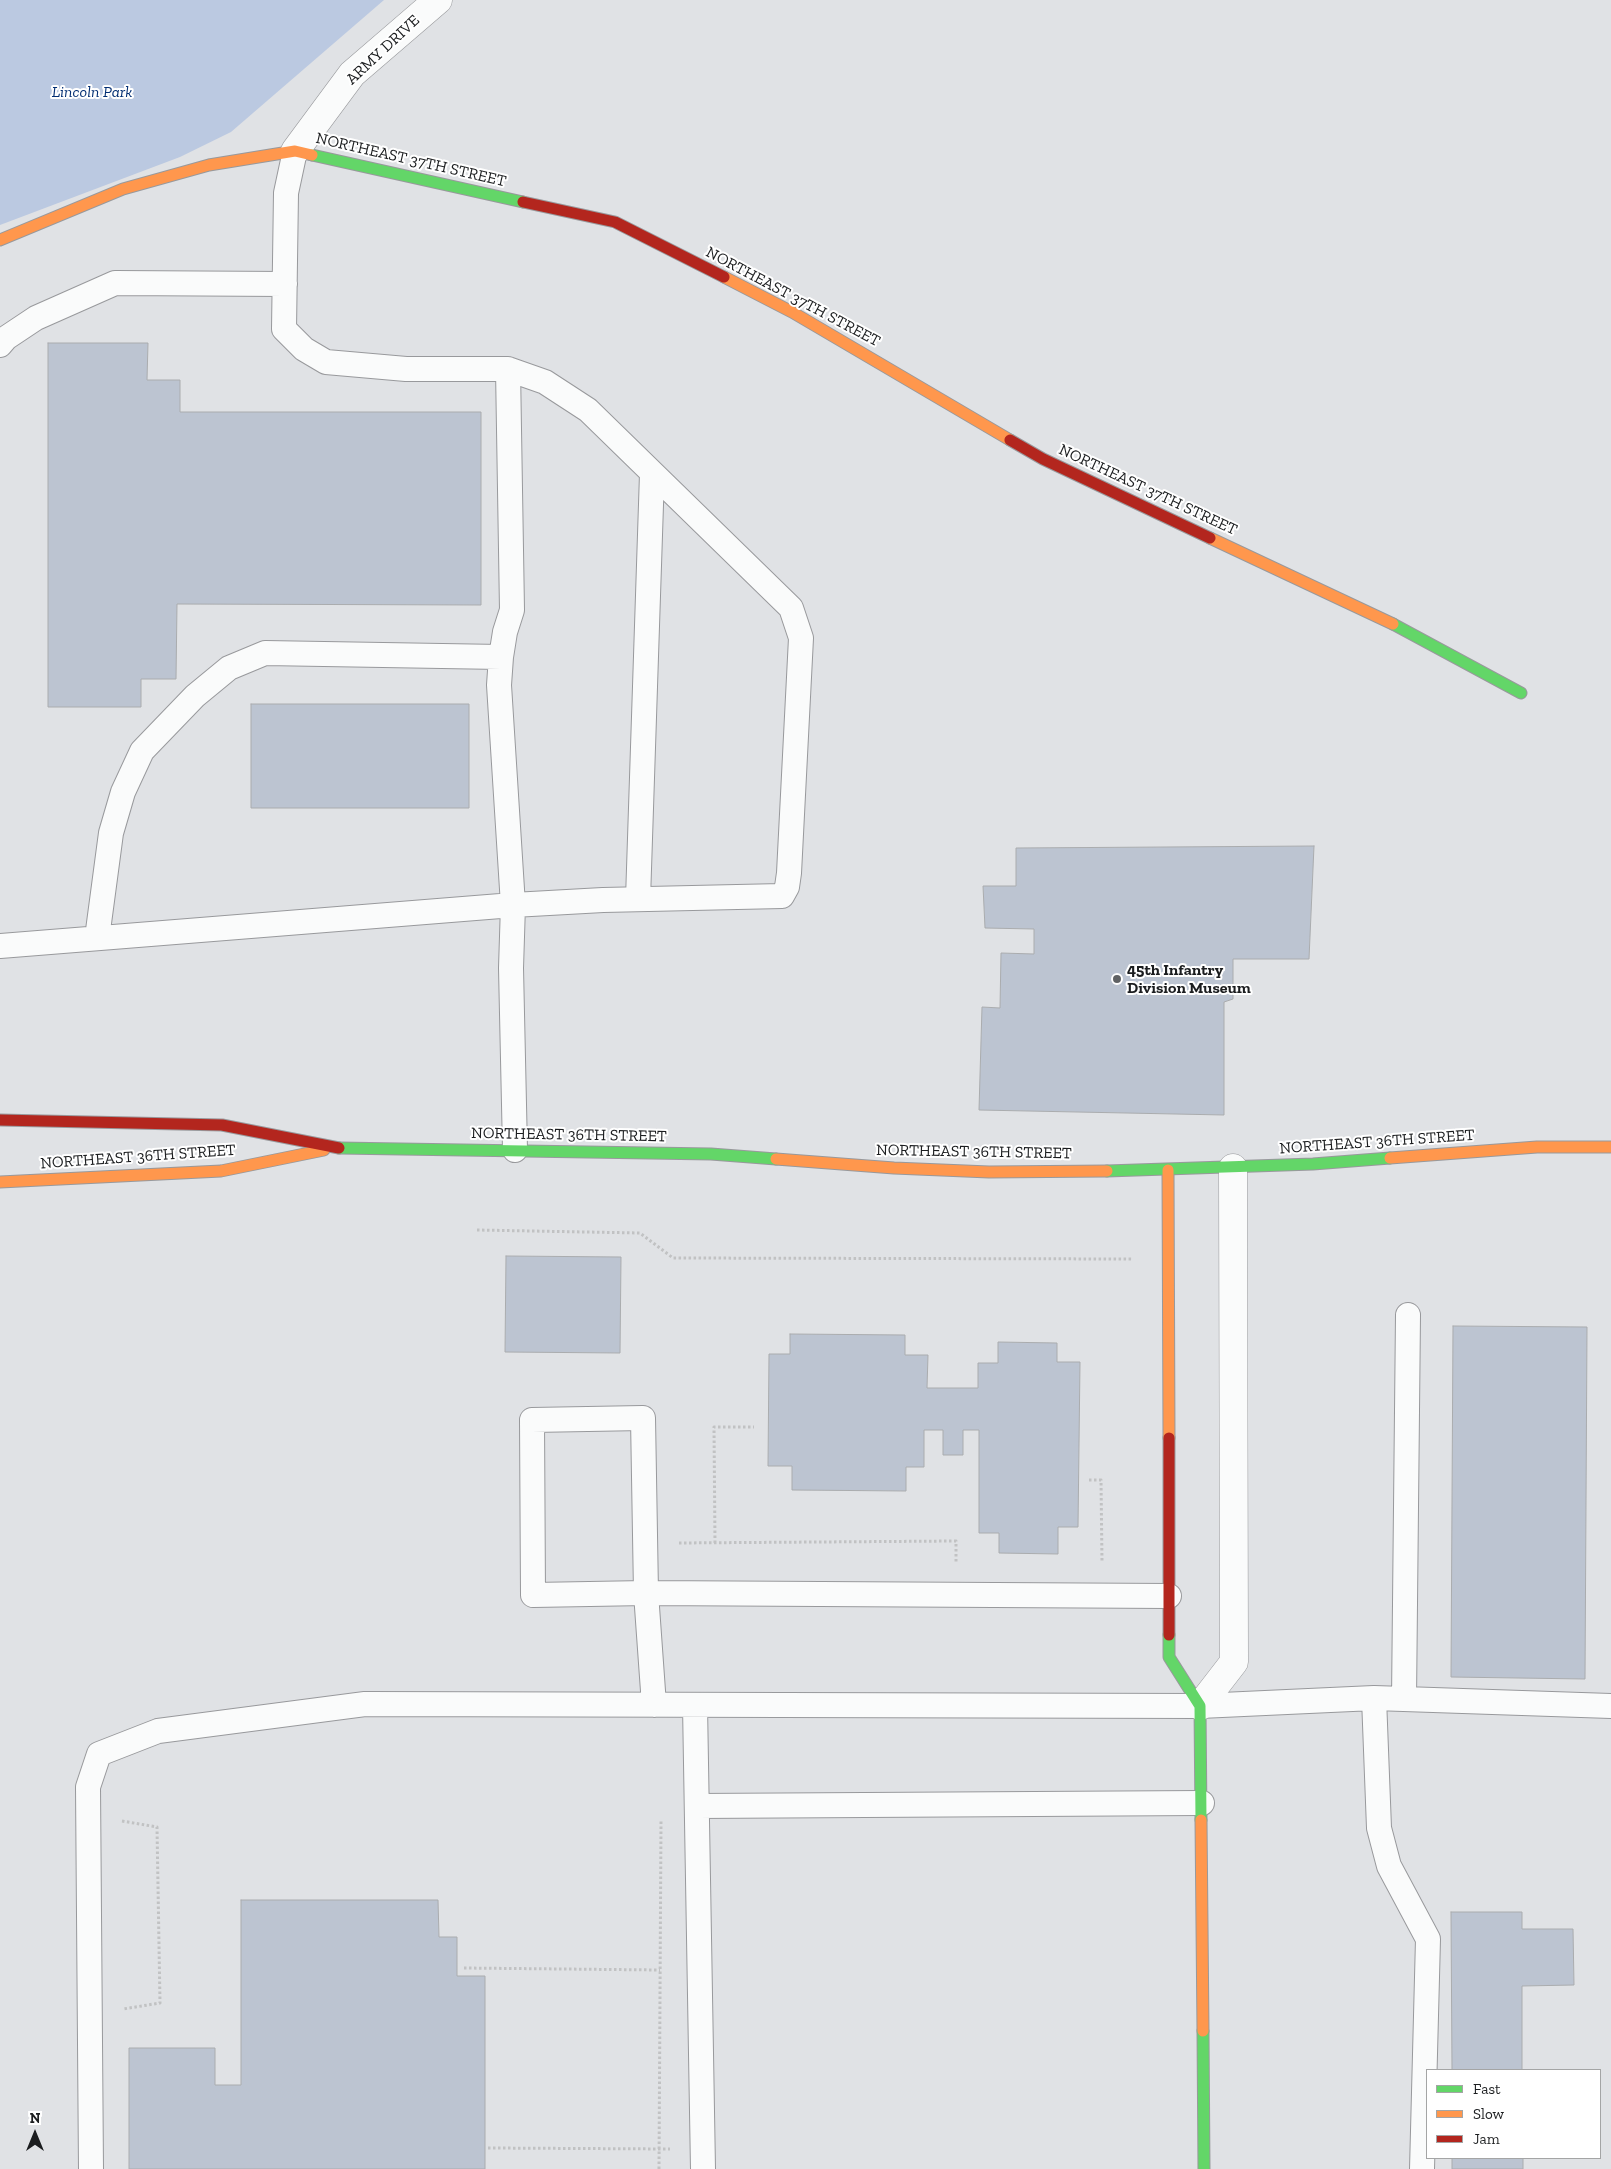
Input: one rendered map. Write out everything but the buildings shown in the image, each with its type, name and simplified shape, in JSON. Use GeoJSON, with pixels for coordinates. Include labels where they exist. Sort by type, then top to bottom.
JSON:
{"type":"FeatureCollection","features":[{"type":"Feature","properties":{"kind":"street","name":"ARMY DRIVE"},"geometry":{"type":"LineString","coordinates":[[295,151],[352,74],[438,0]]}},
{"type":"Feature","properties":{"kind":"street","name":"NORTHEAST 37TH STREET"},"geometry":{"type":"LineString","coordinates":[[0,240],[123,189],[209,165],[295,151],[615,222],[792,312],[1043,458],[1418,636],[1521,693]]}},
{"type":"Feature","properties":{"kind":"street","name":"NORTHEAST 36TH STREET"},"geometry":{"type":"LineString","coordinates":[[0,1120],[222,1125],[336,1148],[711,1154],[894,1168],[989,1172],[1233,1168],[1313,1164],[1538,1147],[1611,1147]]}},
{"type":"Feature","properties":{"kind":"street","name":"NORTHEAST 36TH STREET"},"geometry":{"type":"LineString","coordinates":[[0,1182],[221,1171],[336,1148]]}},
{"type":"Feature","properties":{"kind":"street"},"geometry":{"type":"LineString","coordinates":[[1200,1706],[1234,1662],[1233,1168]]}},
{"type":"Feature","properties":{"kind":"street"},"geometry":{"type":"LineString","coordinates":[[1168,1170],[1169,1657],[1200,1706],[1204,2169]]}},
{"type":"Feature","properties":{"kind":"lane"},"geometry":{"type":"LineString","coordinates":[[0,946],[513,905],[638,899],[782,896],[787,887],[801,638],[790,608],[588,410],[545,382],[508,369],[406,369],[326,362],[304,349],[284,329],[286,193],[295,151]]}},
{"type":"Feature","properties":{"kind":"lane"},"geometry":{"type":"LineString","coordinates":[[0,345],[6,338],[36,318],[116,283],[285,284]]}},
{"type":"Feature","properties":{"kind":"lane"},"geometry":{"type":"LineString","coordinates":[[508,369],[512,610],[501,658],[499,685],[513,905],[512,968],[515,1150]]}},
{"type":"Feature","properties":{"kind":"lane"},"geometry":{"type":"LineString","coordinates":[[638,899],[652,474]]}},
{"type":"Feature","properties":{"kind":"lane"},"geometry":{"type":"LineString","coordinates":[[97,938],[111,832],[123,792],[142,752],[195,696],[228,668],[265,653],[501,658]]}},
{"type":"Feature","properties":{"kind":"lane"},"geometry":{"type":"LineString","coordinates":[[1404,1699],[1408,1316]]}},
{"type":"Feature","properties":{"kind":"lane"},"geometry":{"type":"LineString","coordinates":[[654,1705],[646,1593],[644,1418],[532,1420],[533,1595],[646,1593],[1169,1596]]}},
{"type":"Feature","properties":{"kind":"lane"},"geometry":{"type":"LineString","coordinates":[[1374,1698],[1379,1828],[1389,1866],[1428,1939],[1422,2169]]}},
{"type":"Feature","properties":{"kind":"lane"},"geometry":{"type":"LineString","coordinates":[[91,2169],[88,1787],[99,1754],[158,1731],[365,1704],[1200,1706],[1374,1698],[1611,1706]]}},
{"type":"Feature","properties":{"kind":"lane"},"geometry":{"type":"LineString","coordinates":[[695,1705],[703,2159]]}},
{"type":"Feature","properties":{"kind":"lane"},"geometry":{"type":"LineString","coordinates":[[697,1806],[1202,1803]]}},
{"type":"Feature","properties":{"kind":"path"},"geometry":{"type":"LineString","coordinates":[[477,1230],[640,1233],[673,1258],[1168,1260]]}},
{"type":"Feature","properties":{"kind":"path"},"geometry":{"type":"LineString","coordinates":[[715,1543],[714,1427],[754,1427]]}},
{"type":"Feature","properties":{"kind":"path"},"geometry":{"type":"LineString","coordinates":[[1089,1480],[1101,1480],[1102,1563]]}},
{"type":"Feature","properties":{"kind":"path"},"geometry":{"type":"LineString","coordinates":[[646,1544],[956,1541],[956,1565]]}},
{"type":"Feature","properties":{"kind":"path"},"geometry":{"type":"LineString","coordinates":[[659,2169],[661,1812]]}},
{"type":"Feature","properties":{"kind":"path"},"geometry":{"type":"LineString","coordinates":[[113,1820],[157,1827],[160,2004],[122,2010]]}},
{"type":"Feature","properties":{"kind":"path"},"geometry":{"type":"LineString","coordinates":[[464,1968],[660,1970]]}},
{"type":"Feature","properties":{"kind":"path"},"geometry":{"type":"LineString","coordinates":[[488,2148],[659,2148],[703,2159]]}},
{"type":"Feature","properties":{"kind":"green space","name":"Lincoln Park"},"geometry":{"type":"Polygon","coordinates":[[[0,0],[384,0],[231,132],[180,157],[0,225],[0,0]]]}},
{"type":"Feature","properties":{"kind":"traffic: fast"},"geometry":{"type":"LineString","coordinates":[[312,155],[523,202]]}},
{"type":"Feature","properties":{"kind":"traffic: fast"},"geometry":{"type":"LineString","coordinates":[[1393,624],[1521,693]]}},
{"type":"Feature","properties":{"kind":"traffic: fast"},"geometry":{"type":"LineString","coordinates":[[339,1148],[711,1154],[776,1159]]}},
{"type":"Feature","properties":{"kind":"traffic: fast"},"geometry":{"type":"LineString","coordinates":[[1107,1171],[1313,1164],[1390,1158]]}},
{"type":"Feature","properties":{"kind":"traffic: fast"},"geometry":{"type":"LineString","coordinates":[[1169,1635],[1169,1657],[1200,1706],[1201,1820]]}},
{"type":"Feature","properties":{"kind":"traffic: fast"},"geometry":{"type":"LineString","coordinates":[[1203,2031],[1204,2169]]}},
{"type":"Feature","properties":{"kind":"traffic: slow"},"geometry":{"type":"LineString","coordinates":[[0,240],[123,189],[209,165],[295,151],[312,155]]}},
{"type":"Feature","properties":{"kind":"traffic: slow"},"geometry":{"type":"LineString","coordinates":[[724,277],[792,312],[1010,440]]}},
{"type":"Feature","properties":{"kind":"traffic: slow"},"geometry":{"type":"LineString","coordinates":[[1210,538],[1393,624]]}},
{"type":"Feature","properties":{"kind":"traffic: slow"},"geometry":{"type":"LineString","coordinates":[[1390,1158],[1537,1147],[1611,1147]]}},
{"type":"Feature","properties":{"kind":"traffic: slow"},"geometry":{"type":"LineString","coordinates":[[0,1182],[221,1171],[324,1150]]}},
{"type":"Feature","properties":{"kind":"traffic: slow"},"geometry":{"type":"LineString","coordinates":[[776,1159],[894,1168],[989,1172],[1107,1171]]}},
{"type":"Feature","properties":{"kind":"traffic: slow"},"geometry":{"type":"LineString","coordinates":[[1168,1170],[1169,1438]]}},
{"type":"Feature","properties":{"kind":"traffic: slow"},"geometry":{"type":"LineString","coordinates":[[1201,1820],[1203,2031]]}},
{"type":"Feature","properties":{"kind":"traffic: jam"},"geometry":{"type":"LineString","coordinates":[[523,202],[615,222],[724,277]]}},
{"type":"Feature","properties":{"kind":"traffic: jam"},"geometry":{"type":"LineString","coordinates":[[1010,440],[1043,459],[1210,538]]}},
{"type":"Feature","properties":{"kind":"traffic: jam"},"geometry":{"type":"LineString","coordinates":[[0,1120],[222,1125],[339,1148]]}},
{"type":"Feature","properties":{"kind":"traffic: jam"},"geometry":{"type":"LineString","coordinates":[[1169,1438],[1169,1635]]}},
{"type":"Feature","properties":{"kind":"place","name":"45th Infantry Division Museum"},"geometry":{"type":"Point","coordinates":[1117,979]}}]}
